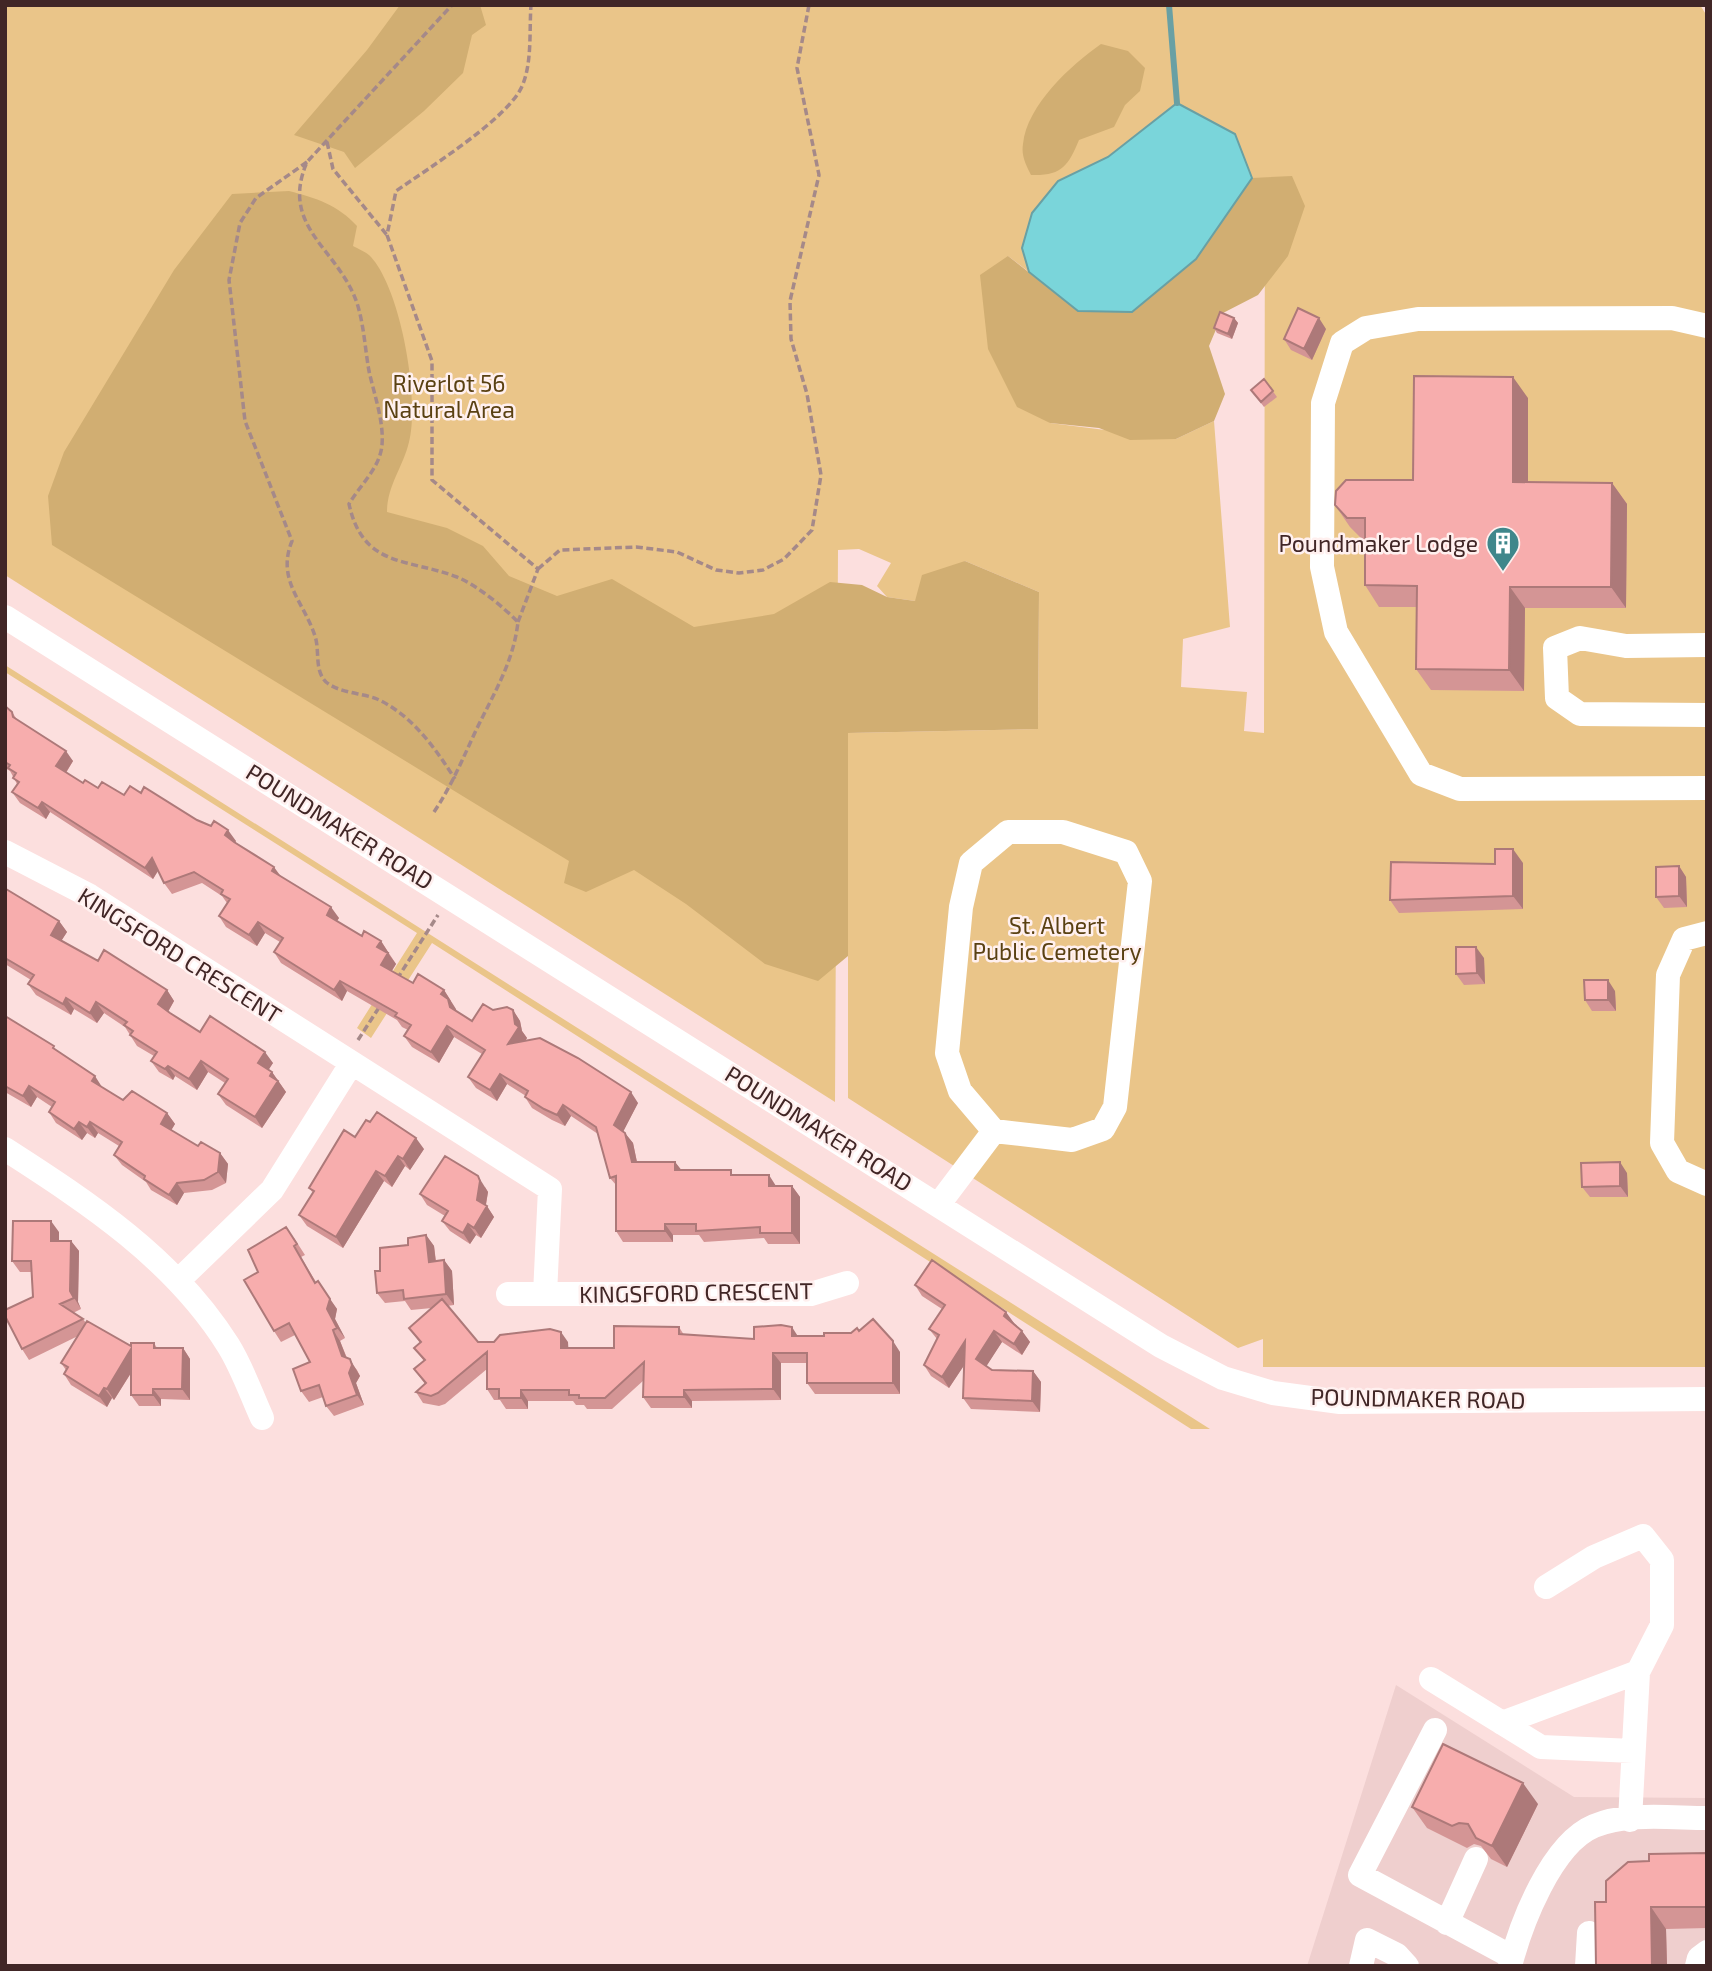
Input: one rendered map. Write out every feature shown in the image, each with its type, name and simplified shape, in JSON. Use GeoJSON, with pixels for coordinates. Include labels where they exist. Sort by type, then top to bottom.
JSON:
{"type":"FeatureCollection","features":[{"type":"Feature","properties":{"kind":"street"},"geometry":{"type":"LineString","coordinates":[[1707,326],[1672,318],[1418,319],[1366,328],[1342,343],[1323,403],[1322,554],[1336,632],[1421,774],[1460,789],[1707,788]]}},
{"type":"Feature","properties":{"kind":"street","name":"POUNDMAKER ROAD"},"geometry":{"type":"LineString","coordinates":[[5,617],[1161,1346],[1223,1378],[1273,1393],[1340,1402],[1707,1399]]}},
{"type":"Feature","properties":{"kind":"street"},"geometry":{"type":"LineString","coordinates":[[1707,645],[1626,646],[1580,638],[1555,648],[1557,698],[1580,714],[1707,715]]}},
{"type":"Feature","properties":{"kind":"street"},"geometry":{"type":"LineString","coordinates":[[1008,832],[1063,832],[1126,852],[1140,881],[1115,1107],[1103,1129],[1072,1140],[994,1131],[960,1091],[947,1053],[961,907],[971,863],[1008,832]]}},
{"type":"Feature","properties":{"kind":"street","name":"KINGSFORD CRESCENT"},"geometry":{"type":"LineString","coordinates":[[5,852],[90,896],[354,1052],[550,1189],[545,1294]]}},
{"type":"Feature","properties":{"kind":"street"},"geometry":{"type":"LineString","coordinates":[[1707,933],[1684,939],[1668,975],[1662,1143],[1678,1171],[1707,1184]]}},
{"type":"Feature","properties":{"kind":"street"},"geometry":{"type":"LineString","coordinates":[[179,1280],[272,1190],[354,1052]]}},
{"type":"Feature","properties":{"kind":"street"},"geometry":{"type":"LineString","coordinates":[[939,1204],[994,1131]]}},
{"type":"Feature","properties":{"kind":"street"},"geometry":{"type":"LineString","coordinates":[[5,1149],[108,1219],[179,1280],[229,1347],[262,1418]]}},
{"type":"Feature","properties":{"kind":"street","name":"KINGSFORD CRESCENT"},"geometry":{"type":"LineString","coordinates":[[508,1294],[811,1294],[847,1283]]}},
{"type":"Feature","properties":{"kind":"street"},"geometry":{"type":"LineString","coordinates":[[1546,1587],[1594,1557],[1643,1536],[1662,1560],[1662,1625],[1638,1672],[1630,1820]]}},
{"type":"Feature","properties":{"kind":"street"},"geometry":{"type":"LineString","coordinates":[[1502,1723],[1638,1672]]}},
{"type":"Feature","properties":{"kind":"street"},"geometry":{"type":"LineString","coordinates":[[1431,1679],[1541,1747],[1633,1751]]}},
{"type":"Feature","properties":{"kind":"street"},"geometry":{"type":"LineString","coordinates":[[1435,1730],[1360,1875],[1511,1961],[1547,1874],[1577,1836],[1595,1826],[1630,1820],[1707,1818]]}},
{"type":"Feature","properties":{"kind":"street"},"geometry":{"type":"LineString","coordinates":[[1447,1923],[1476,1859]]}},
{"type":"Feature","properties":{"kind":"street"},"geometry":{"type":"LineString","coordinates":[[1587,1966],[1589,1933]]}},
{"type":"Feature","properties":{"kind":"street"},"geometry":{"type":"LineString","coordinates":[[1361,1966],[1367,1940],[1397,1955],[1407,1966]]}},
{"type":"Feature","properties":{"kind":"street"},"geometry":{"type":"LineString","coordinates":[[1697,1966],[1699,1958],[1707,1952]]}},
{"type":"Feature","properties":{"kind":"path"},"geometry":{"type":"LineString","coordinates":[[452,5],[307,162],[256,198],[240,223],[229,280],[245,421],[292,541],[286,556],[289,581],[315,634],[319,652],[318,669],[327,682],[377,699],[399,713],[433,746],[455,779]]}},
{"type":"Feature","properties":{"kind":"path"},"geometry":{"type":"LineString","coordinates":[[387,235],[396,191],[484,128],[519,91],[526,68],[531,5]]}},
{"type":"Feature","properties":{"kind":"path"},"geometry":{"type":"LineString","coordinates":[[434,812],[455,779],[502,681],[515,644],[518,622],[538,569],[560,550],[636,547],[677,552],[716,570],[739,573],[763,570],[784,559],[812,530],[821,475],[807,394],[791,339],[790,301],[819,175],[797,68],[809,5]]}},
{"type":"Feature","properties":{"kind":"path"},"geometry":{"type":"LineString","coordinates":[[327,142],[333,169],[387,235],[432,361],[432,480],[538,569]]}},
{"type":"Feature","properties":{"kind":"path"},"geometry":{"type":"LineString","coordinates":[[307,162],[297,192],[300,213],[346,277],[357,305],[382,445],[375,468],[360,484],[349,504],[354,525],[373,550],[396,562],[460,579],[518,622]]}},
{"type":"Feature","properties":{"kind":"path"},"geometry":{"type":"LineString","coordinates":[[394,984],[424,938]]}},
{"type":"Feature","properties":{"kind":"path"},"geometry":{"type":"LineString","coordinates":[[354,1052],[387,995]]}},
{"type":"Feature","properties":{"kind":"shaded area"},"geometry":{"type":"Polygon","coordinates":[[[400,5],[480,5],[486,25],[472,35],[463,73],[424,111],[355,168],[344,152],[294,135],[367,50],[400,5]]]}},
{"type":"Feature","properties":{"kind":"shaded area"},"geometry":{"type":"Polygon","coordinates":[[[1101,44],[1128,51],[1145,68],[1140,91],[1125,105],[1114,127],[1079,140],[1062,168],[1050,174],[1031,175],[1024,160],[1023,148],[1026,129],[1033,115],[1052,87],[1101,44]]]}},
{"type":"Feature","properties":{"kind":"shaded area"},"geometry":{"type":"Polygon","coordinates":[[[1292,176],[1305,206],[1288,256],[1258,295],[1223,313],[1209,346],[1225,394],[1214,421],[1176,439],[1130,440],[1099,428],[1050,423],[1017,407],[988,349],[980,275],[1008,256],[1078,311],[1196,258],[1252,178],[1292,176]]]}},
{"type":"Feature","properties":{"kind":"shaded area"},"geometry":{"type":"Polygon","coordinates":[[[289,191],[326,203],[357,226],[353,246],[369,255],[382,273],[399,319],[410,373],[412,423],[409,442],[392,485],[387,512],[447,528],[483,546],[509,576],[557,596],[612,579],[694,627],[774,614],[830,582],[862,585],[887,597],[915,601],[922,575],[965,561],[1039,592],[1038,729],[848,733],[848,956],[818,981],[765,964],[686,904],[634,870],[586,892],[564,883],[569,861],[52,545],[48,496],[64,452],[174,270],[232,194],[289,191]]]}},
{"type":"Feature","properties":{"kind":"shaded area"},"geometry":{"type":"Polygon","coordinates":[[[1396,1685],[1574,1797],[1707,1798],[1707,1966],[1307,1966],[1396,1685]]]}},
{"type":"Feature","properties":{"kind":"green space"},"geometry":{"type":"Polygon","coordinates":[[[5,5],[1700,5],[1707,16],[1707,1367],[1263,1367],[1263,1339],[1238,1348],[848,1098],[848,733],[1038,729],[1039,592],[965,561],[915,601],[887,597],[877,586],[891,563],[859,549],[838,550],[835,1102],[5,575],[5,5]],[[1177,103],[1108,157],[1058,181],[1022,248],[1029,272],[1008,256],[1050,423],[1176,439],[1214,421],[1230,627],[1183,639],[1181,687],[1247,692],[1244,731],[1264,733],[1265,178],[1252,178],[1235,134],[1177,103]]]}},
{"type":"Feature","properties":{"kind":"green space"},"geometry":{"type":"Polygon","coordinates":[[[5,665],[1210,1429],[1191,1429],[432,943],[371,1038],[357,1028],[417,933],[5,672],[5,665]]]}},
{"type":"Feature","properties":{"kind":"water"},"geometry":{"type":"Polygon","coordinates":[[[1177,103],[1235,134],[1252,178],[1196,259],[1132,312],[1078,311],[1029,272],[1022,248],[1032,213],[1058,181],[1108,157],[1177,103]]]}},
{"type":"Feature","properties":{"kind":"building"},"geometry":{"type":"Polygon","coordinates":[[[1298,308],[1319,318],[1304,349],[1284,339],[1298,308]]]}},
{"type":"Feature","properties":{"kind":"building"},"geometry":{"type":"Polygon","coordinates":[[[1220,312],[1234,318],[1228,334],[1214,328],[1220,312]]]}},
{"type":"Feature","properties":{"kind":"building","name":"Poundmaker Lodge"},"geometry":{"type":"Polygon","coordinates":[[[1414,376],[1513,377],[1513,482],[1612,483],[1611,587],[1510,587],[1509,670],[1416,669],[1417,586],[1365,585],[1365,518],[1347,518],[1335,505],[1336,491],[1346,480],[1413,480],[1414,376]]]}},
{"type":"Feature","properties":{"kind":"building"},"geometry":{"type":"Polygon","coordinates":[[[1264,379],[1273,391],[1261,402],[1251,390],[1264,379]]]}},
{"type":"Feature","properties":{"kind":"building"},"geometry":{"type":"Polygon","coordinates":[[[5,706],[12,712],[13,717],[66,751],[56,766],[83,783],[85,780],[98,788],[102,782],[124,795],[130,786],[141,793],[144,787],[197,820],[211,826],[214,821],[228,830],[225,835],[234,842],[274,867],[272,871],[331,907],[327,915],[362,936],[364,931],[381,941],[377,947],[388,953],[381,965],[413,983],[418,974],[444,990],[441,994],[448,999],[450,1007],[472,1021],[483,1004],[493,1010],[507,1007],[513,1010],[515,1024],[519,1027],[508,1044],[540,1038],[578,1058],[631,1092],[614,1125],[625,1133],[632,1162],[675,1162],[675,1170],[731,1170],[731,1175],[769,1175],[769,1186],[792,1186],[792,1233],[760,1233],[760,1227],[696,1231],[696,1224],[665,1224],[665,1231],[616,1231],[616,1176],[610,1178],[596,1127],[563,1105],[557,1115],[544,1109],[525,1097],[528,1091],[500,1074],[490,1090],[468,1077],[485,1050],[447,1026],[431,1052],[404,1036],[411,1025],[395,1016],[397,1013],[340,981],[334,990],[274,952],[283,938],[258,922],[249,935],[219,916],[230,899],[221,894],[223,890],[194,872],[164,883],[152,858],[145,868],[42,802],[38,808],[12,792],[19,782],[13,778],[16,773],[8,768],[10,765],[5,762],[5,706]]]}},
{"type":"Feature","properties":{"kind":"building"},"geometry":{"type":"Polygon","coordinates":[[[1495,849],[1513,849],[1513,896],[1390,900],[1391,862],[1495,864],[1495,849]]]}},
{"type":"Feature","properties":{"kind":"building"},"geometry":{"type":"Polygon","coordinates":[[[1679,866],[1679,896],[1656,897],[1656,867],[1679,866]]]}},
{"type":"Feature","properties":{"kind":"building"},"geometry":{"type":"Polygon","coordinates":[[[6,889],[59,921],[51,935],[98,961],[104,950],[167,990],[158,1004],[200,1032],[210,1016],[265,1052],[258,1063],[272,1072],[270,1076],[278,1081],[255,1117],[218,1094],[228,1079],[201,1061],[189,1079],[168,1066],[165,1069],[151,1061],[157,1052],[130,1035],[133,1031],[124,1025],[127,1022],[96,1002],[90,1013],[66,998],[63,1004],[28,984],[34,975],[5,958],[6,889]]]}},
{"type":"Feature","properties":{"kind":"building"},"geometry":{"type":"Polygon","coordinates":[[[1456,947],[1476,947],[1477,973],[1456,974],[1456,947]]]}},
{"type":"Feature","properties":{"kind":"building"},"geometry":{"type":"Polygon","coordinates":[[[1584,980],[1608,980],[1608,1000],[1585,1000],[1584,980]]]}},
{"type":"Feature","properties":{"kind":"building"},"geometry":{"type":"Polygon","coordinates":[[[5,1016],[54,1046],[53,1048],[95,1076],[92,1081],[123,1100],[132,1091],[167,1113],[161,1124],[198,1146],[201,1142],[220,1153],[218,1172],[204,1180],[177,1183],[169,1195],[114,1155],[122,1142],[90,1122],[87,1127],[79,1122],[74,1129],[49,1112],[55,1102],[29,1086],[23,1096],[5,1086],[5,1016]]]}},
{"type":"Feature","properties":{"kind":"building"},"geometry":{"type":"Polygon","coordinates":[[[377,1112],[416,1138],[403,1159],[398,1156],[385,1176],[376,1171],[336,1237],[299,1215],[314,1191],[309,1188],[344,1130],[355,1137],[366,1120],[370,1122],[377,1112]]]}},
{"type":"Feature","properties":{"kind":"building"},"geometry":{"type":"Polygon","coordinates":[[[445,1156],[478,1176],[480,1181],[477,1200],[487,1206],[474,1228],[468,1224],[463,1233],[442,1221],[448,1211],[420,1194],[445,1156]]]}},
{"type":"Feature","properties":{"kind":"building"},"geometry":{"type":"Polygon","coordinates":[[[1620,1162],[1620,1186],[1582,1187],[1581,1163],[1620,1162]]]}},
{"type":"Feature","properties":{"kind":"building"},"geometry":{"type":"Polygon","coordinates":[[[13,1221],[51,1221],[51,1241],[71,1241],[70,1291],[74,1298],[60,1304],[83,1319],[22,1349],[5,1316],[5,1310],[33,1297],[31,1261],[12,1261],[13,1221]]]}},
{"type":"Feature","properties":{"kind":"building"},"geometry":{"type":"Polygon","coordinates":[[[286,1227],[315,1283],[318,1281],[330,1299],[327,1309],[337,1328],[333,1330],[342,1356],[350,1359],[352,1365],[349,1373],[357,1395],[326,1406],[319,1385],[301,1391],[293,1369],[310,1362],[289,1323],[274,1331],[244,1280],[258,1272],[248,1250],[286,1227]]]}},
{"type":"Feature","properties":{"kind":"building"},"geometry":{"type":"Polygon","coordinates":[[[426,1235],[429,1262],[444,1260],[446,1294],[404,1299],[403,1290],[377,1293],[375,1271],[380,1271],[380,1248],[408,1245],[408,1238],[426,1235]]]}},
{"type":"Feature","properties":{"kind":"building"},"geometry":{"type":"Polygon","coordinates":[[[932,1260],[1006,1312],[1004,1316],[1022,1331],[1014,1344],[994,1331],[976,1359],[992,1370],[1033,1371],[1032,1401],[963,1398],[965,1341],[942,1377],[924,1365],[939,1335],[929,1329],[945,1305],[915,1285],[932,1260]]]}},
{"type":"Feature","properties":{"kind":"building"},"geometry":{"type":"Polygon","coordinates":[[[442,1299],[478,1342],[494,1342],[500,1335],[550,1329],[561,1332],[561,1348],[614,1348],[614,1326],[679,1327],[679,1334],[754,1339],[754,1327],[781,1325],[792,1327],[792,1336],[824,1336],[824,1333],[851,1333],[857,1328],[859,1331],[873,1319],[893,1341],[893,1383],[807,1383],[807,1353],[773,1353],[773,1389],[684,1390],[684,1397],[643,1397],[644,1362],[605,1398],[579,1398],[579,1395],[569,1395],[569,1390],[521,1390],[521,1398],[499,1398],[499,1389],[487,1389],[487,1352],[431,1396],[416,1392],[426,1383],[414,1369],[425,1360],[414,1348],[421,1342],[409,1328],[442,1299]]]}},
{"type":"Feature","properties":{"kind":"building"},"geometry":{"type":"Polygon","coordinates":[[[87,1321],[131,1346],[131,1343],[154,1343],[154,1348],[183,1348],[182,1389],[153,1389],[153,1395],[131,1395],[131,1349],[107,1389],[104,1388],[99,1396],[64,1374],[68,1367],[61,1363],[87,1321]]]}},
{"type":"Feature","properties":{"kind":"building"},"geometry":{"type":"Polygon","coordinates":[[[1443,1744],[1523,1783],[1492,1846],[1476,1838],[1468,1824],[1459,1823],[1452,1826],[1412,1807],[1443,1744]]]}},
{"type":"Feature","properties":{"kind":"building"},"geometry":{"type":"Polygon","coordinates":[[[1707,1853],[1707,1907],[1651,1907],[1652,1966],[1596,1966],[1595,1902],[1606,1902],[1606,1881],[1628,1862],[1649,1861],[1649,1854],[1707,1853]]]}},
{"type":"Feature","properties":{"kind":"waterway"},"geometry":{"type":"LineString","coordinates":[[1169,5],[1177,103]]}},
{"type":"Feature","properties":{"kind":"place","name":"Poundmaker Lodge"},"geometry":{"type":"Point","coordinates":[1503,573]}},
{"type":"Feature","properties":{"kind":"park label","name":"Riverlot 56 Natural Area"},"geometry":{"type":"Point","coordinates":[449,396]}},
{"type":"Feature","properties":{"kind":"park label","name":"St. Albert Public Cemetery"},"geometry":{"type":"Point","coordinates":[1057,938]}}]}
